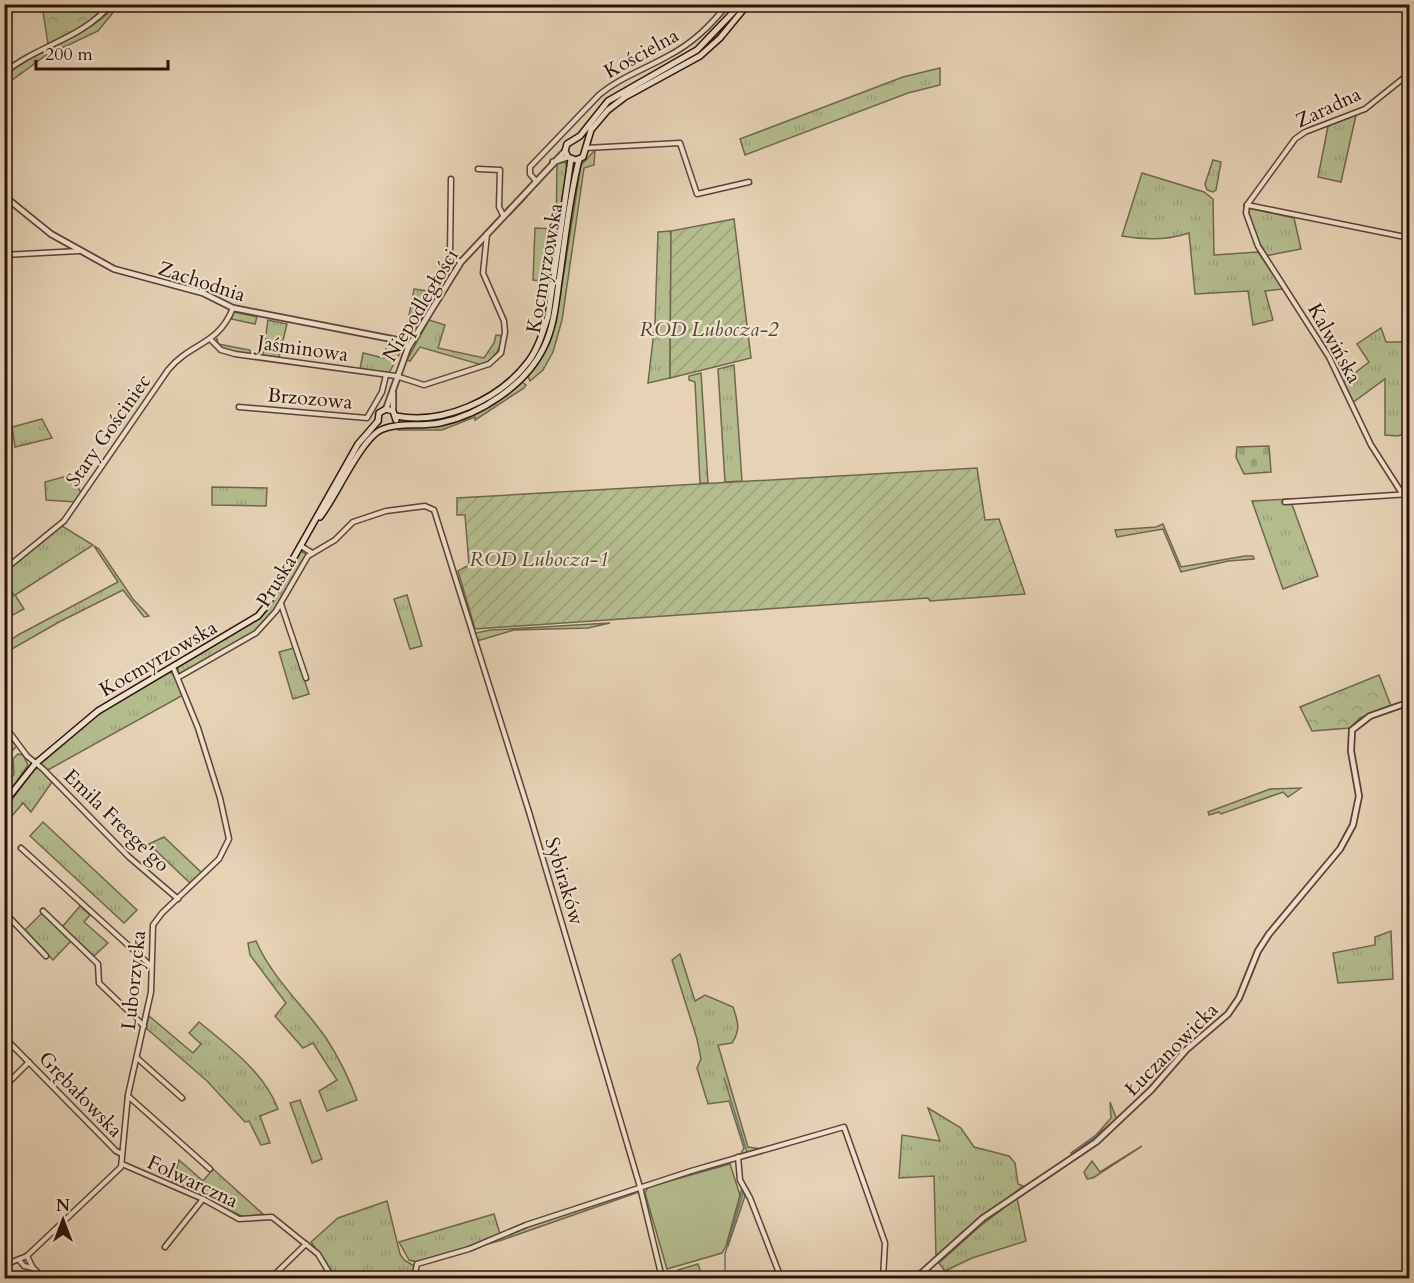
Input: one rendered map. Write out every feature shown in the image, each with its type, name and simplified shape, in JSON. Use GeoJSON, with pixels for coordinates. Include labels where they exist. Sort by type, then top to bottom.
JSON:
{"type":"FeatureCollection","features":[{"type":"Feature","properties":{"kind":"main road"},"geometry":{"type":"LineString","coordinates":[[741,4],[716,34],[688,57],[608,102],[576,139],[569,142],[568,156],[579,160],[585,155],[591,130],[608,110],[625,97],[700,56],[720,38],[748,4]]}},
{"type":"Feature","properties":{"kind":"main road"},"geometry":{"type":"LineString","coordinates":[[576,139],[586,147]]}},
{"type":"Feature","properties":{"kind":"main road","name":"Kocmyrzowska"},"geometry":{"type":"LineString","coordinates":[[394,414],[424,419],[454,412],[500,388],[528,362],[540,340],[548,316],[568,156]]}},
{"type":"Feature","properties":{"kind":"main road","name":"Kocmyrzowska"},"geometry":{"type":"LineString","coordinates":[[395,424],[430,424],[456,418],[505,392],[535,363],[551,328],[579,160]]}},
{"type":"Feature","properties":{"kind":"main road"},"geometry":{"type":"LineString","coordinates":[[386,409],[394,414],[395,424],[384,428],[378,421],[379,413],[386,409]]}},
{"type":"Feature","properties":{"kind":"main road","name":"Kocmyrzowska"},"geometry":{"type":"LineString","coordinates":[[4,803],[43,756],[98,711],[258,616],[312,528],[358,444],[378,421]]}},
{"type":"Feature","properties":{"kind":"main road","name":"Kocmyrzowska"},"geometry":{"type":"LineString","coordinates":[[312,528],[338,491],[361,451],[384,428]]}},
{"type":"Feature","properties":{"kind":"street"},"geometry":{"type":"LineString","coordinates":[[4,8],[14,4]]}},
{"type":"Feature","properties":{"kind":"street"},"geometry":{"type":"LineString","coordinates":[[4,73],[41,48],[83,31],[111,4]]}},
{"type":"Feature","properties":{"kind":"street","name":"Kościelna"},"geometry":{"type":"LineString","coordinates":[[536,181],[530,174],[530,167],[599,95],[610,86],[689,44],[728,4]]}},
{"type":"Feature","properties":{"kind":"street","name":"Zaradna"},"geometry":{"type":"LineString","coordinates":[[1247,205],[1295,139],[1305,132],[1365,109],[1410,73]]}},
{"type":"Feature","properties":{"kind":"street"},"geometry":{"type":"LineString","coordinates":[[586,147],[680,143],[697,194],[748,182]]}},
{"type":"Feature","properties":{"kind":"street","name":"Niepodległości"},"geometry":{"type":"LineString","coordinates":[[386,409],[408,348],[461,262],[553,162],[568,156]]}},
{"type":"Feature","properties":{"kind":"street"},"geometry":{"type":"LineString","coordinates":[[478,169],[500,170],[499,207],[503,215]]}},
{"type":"Feature","properties":{"kind":"street"},"geometry":{"type":"LineString","coordinates":[[451,179],[450,256],[461,262]]}},
{"type":"Feature","properties":{"kind":"street","name":"Zachodnia"},"geometry":{"type":"LineString","coordinates":[[4,196],[51,234],[114,269],[203,293],[233,308],[401,341],[408,348]]}},
{"type":"Feature","properties":{"kind":"street"},"geometry":{"type":"LineString","coordinates":[[1247,205],[1410,238]]}},
{"type":"Feature","properties":{"kind":"street","name":"Kalwińska"},"geometry":{"type":"LineString","coordinates":[[1247,205],[1246,213],[1258,246],[1329,357],[1371,446],[1403,495]]}},
{"type":"Feature","properties":{"kind":"street","name":"Jaśminowa"},"geometry":{"type":"LineString","coordinates":[[211,340],[221,350],[235,354],[396,376],[424,385],[489,364],[501,353],[505,337],[504,321],[483,273],[486,233]]}},
{"type":"Feature","properties":{"kind":"street"},"geometry":{"type":"LineString","coordinates":[[4,255],[79,250]]}},
{"type":"Feature","properties":{"kind":"street","name":"Stary Gościniec"},"geometry":{"type":"LineString","coordinates":[[4,570],[64,521],[174,362],[211,340],[233,308]]}},
{"type":"Feature","properties":{"kind":"street","name":"Brzozowa"},"geometry":{"type":"LineString","coordinates":[[239,407],[367,418],[384,388],[386,375]]}},
{"type":"Feature","properties":{"kind":"street","name":"Niepodległości"},"geometry":{"type":"LineString","coordinates":[[393,388],[394,414]]}},
{"type":"Feature","properties":{"kind":"street"},"geometry":{"type":"LineString","coordinates":[[1285,502],[1410,494]]}},
{"type":"Feature","properties":{"kind":"street","name":"Pruska"},"geometry":{"type":"LineString","coordinates":[[179,677],[256,633],[280,604],[302,564],[312,553],[335,540],[353,522],[367,516],[425,506],[434,510]]}},
{"type":"Feature","properties":{"kind":"street","name":"Sybiraków"},"geometry":{"type":"LineString","coordinates":[[434,510],[529,812],[640,1187],[662,1278]]}},
{"type":"Feature","properties":{"kind":"street"},"geometry":{"type":"LineString","coordinates":[[301,546],[312,553]]}},
{"type":"Feature","properties":{"kind":"street"},"geometry":{"type":"LineString","coordinates":[[280,604],[306,678]]}},
{"type":"Feature","properties":{"kind":"street","name":"Luborzycka"},"geometry":{"type":"LineString","coordinates":[[122,1154],[128,1095],[151,992],[153,925],[219,859],[229,837],[220,798],[179,677],[173,667]]}},
{"type":"Feature","properties":{"kind":"street","name":"Łuczanowicka"},"geometry":{"type":"LineString","coordinates":[[916,1278],[983,1218],[1096,1142],[1151,1090],[1186,1050],[1228,1014],[1239,998],[1258,951],[1269,934],[1340,849],[1353,825],[1359,796],[1351,751],[1352,730],[1370,716],[1410,702]]}},
{"type":"Feature","properties":{"kind":"street","name":"Emila Freege'go"},"geometry":{"type":"LineString","coordinates":[[4,725],[35,764],[129,857],[178,899]]}},
{"type":"Feature","properties":{"kind":"street"},"geometry":{"type":"LineString","coordinates":[[27,756],[43,756]]}},
{"type":"Feature","properties":{"kind":"street"},"geometry":{"type":"LineString","coordinates":[[21,848],[151,966]]}},
{"type":"Feature","properties":{"kind":"street"},"geometry":{"type":"LineString","coordinates":[[43,911],[98,964],[99,983],[144,1027]]}},
{"type":"Feature","properties":{"kind":"street"},"geometry":{"type":"LineString","coordinates":[[4,912],[46,956]]}},
{"type":"Feature","properties":{"kind":"street","name":"Grębałowska"},"geometry":{"type":"LineString","coordinates":[[4,1037],[116,1151],[122,1154],[122,1164],[103,1185],[27,1256],[4,1264]]}},
{"type":"Feature","properties":{"kind":"street"},"geometry":{"type":"LineString","coordinates":[[137,1058],[182,1098]]}},
{"type":"Feature","properties":{"kind":"street"},"geometry":{"type":"LineString","coordinates":[[4,1087],[29,1062]]}},
{"type":"Feature","properties":{"kind":"street"},"geometry":{"type":"LineString","coordinates":[[128,1095],[210,1169]]}},
{"type":"Feature","properties":{"kind":"street"},"geometry":{"type":"LineString","coordinates":[[414,1278],[417,1264],[469,1248],[526,1225],[640,1187],[844,1127],[885,1243],[883,1278]]}},
{"type":"Feature","properties":{"kind":"street"},"geometry":{"type":"LineString","coordinates":[[738,1157],[740,1180],[748,1192],[781,1278]]}},
{"type":"Feature","properties":{"kind":"street","name":"Folwarczna"},"geometry":{"type":"LineString","coordinates":[[122,1164],[203,1199],[240,1219],[272,1217],[320,1257],[330,1274],[326,1278]]}},
{"type":"Feature","properties":{"kind":"street"},"geometry":{"type":"LineString","coordinates":[[165,1247],[203,1199]]}},
{"type":"Feature","properties":{"kind":"street"},"geometry":{"type":"LineString","coordinates":[[271,1278],[306,1244]]}},
{"type":"Feature","properties":{"kind":"street"},"geometry":{"type":"LineString","coordinates":[[27,1256],[33,1268],[44,1278]]}},
{"type":"Feature","properties":{"kind":"street"},"geometry":{"type":"LineString","coordinates":[[19,1260],[24,1266],[33,1268]]}},
{"type":"Feature","properties":{"kind":"green space"},"geometry":{"type":"Polygon","coordinates":[[[42,5],[107,5],[80,30],[48,44],[42,5]]]}},
{"type":"Feature","properties":{"kind":"green space"},"geometry":{"type":"Polygon","coordinates":[[[113,8],[115,10],[98,31],[45,56],[11,81],[7,80],[6,74],[19,65],[89,28],[113,8]]]}},
{"type":"Feature","properties":{"kind":"green space"},"geometry":{"type":"Polygon","coordinates":[[[940,68],[940,85],[908,93],[745,155],[740,139],[903,77],[940,68]]]}},
{"type":"Feature","properties":{"kind":"green space"},"geometry":{"type":"Polygon","coordinates":[[[1356,115],[1341,182],[1318,177],[1328,126],[1356,115]]]}},
{"type":"Feature","properties":{"kind":"green space"},"geometry":{"type":"Polygon","coordinates":[[[595,150],[594,165],[584,168],[562,320],[553,352],[543,370],[530,381],[528,376],[548,345],[556,322],[581,165],[595,150]]]}},
{"type":"Feature","properties":{"kind":"green space"},"geometry":{"type":"Polygon","coordinates":[[[1213,160],[1221,162],[1216,190],[1213,192],[1207,190],[1205,184],[1213,160]]]}},
{"type":"Feature","properties":{"kind":"green space"},"geometry":{"type":"Polygon","coordinates":[[[566,163],[567,172],[548,282],[533,280],[535,228],[556,229],[557,164],[566,163]]]}},
{"type":"Feature","properties":{"kind":"green space"},"geometry":{"type":"Polygon","coordinates":[[[1142,173],[1204,192],[1213,199],[1214,255],[1258,252],[1283,289],[1265,291],[1273,320],[1253,325],[1248,291],[1195,294],[1189,233],[1156,239],[1122,236],[1142,173]]]}},
{"type":"Feature","properties":{"kind":"green space"},"geometry":{"type":"Polygon","coordinates":[[[1249,208],[1294,218],[1301,249],[1265,256],[1247,213],[1249,208]]]}},
{"type":"Feature","properties":{"kind":"green space","name":"ROD Lubocza-2"},"geometry":{"type":"Polygon","coordinates":[[[734,219],[751,358],[670,378],[671,231],[734,219]]]}},
{"type":"Feature","properties":{"kind":"green space"},"geometry":{"type":"Polygon","coordinates":[[[671,231],[670,378],[648,383],[655,323],[658,232],[671,231]]]}},
{"type":"Feature","properties":{"kind":"green space"},"geometry":{"type":"Polygon","coordinates":[[[414,289],[435,292],[412,337],[400,335],[406,332],[414,289]]]}},
{"type":"Feature","properties":{"kind":"green space"},"geometry":{"type":"Polygon","coordinates":[[[234,312],[257,317],[255,324],[231,319],[234,312]]]}},
{"type":"Feature","properties":{"kind":"green space"},"geometry":{"type":"Polygon","coordinates":[[[268,320],[287,324],[279,357],[263,355],[268,320]]]}},
{"type":"Feature","properties":{"kind":"green space"},"geometry":{"type":"Polygon","coordinates":[[[429,320],[445,325],[438,348],[484,358],[494,343],[496,335],[503,336],[496,353],[482,365],[420,347],[410,361],[407,360],[429,320]]]}},
{"type":"Feature","properties":{"kind":"green space"},"geometry":{"type":"Polygon","coordinates":[[[1381,328],[1386,342],[1409,342],[1409,432],[1398,436],[1385,435],[1385,379],[1352,403],[1343,382],[1369,362],[1357,344],[1381,328]]]}},
{"type":"Feature","properties":{"kind":"green space"},"geometry":{"type":"Polygon","coordinates":[[[217,338],[218,344],[250,350],[250,355],[224,349],[216,343],[217,338]]]}},
{"type":"Feature","properties":{"kind":"green space"},"geometry":{"type":"Polygon","coordinates":[[[387,344],[403,347],[389,373],[360,369],[363,353],[384,358],[387,344]]]}},
{"type":"Feature","properties":{"kind":"green space"},"geometry":{"type":"Polygon","coordinates":[[[734,365],[742,481],[725,482],[718,369],[734,365]]]}},
{"type":"Feature","properties":{"kind":"green space"},"geometry":{"type":"Polygon","coordinates":[[[701,373],[708,483],[700,483],[695,382],[689,380],[689,376],[701,373]]]}},
{"type":"Feature","properties":{"kind":"green space"},"geometry":{"type":"Polygon","coordinates":[[[522,382],[526,385],[524,388],[475,420],[475,417],[442,430],[398,430],[398,428],[433,426],[464,417],[494,403],[522,382]]]}},
{"type":"Feature","properties":{"kind":"green space"},"geometry":{"type":"Polygon","coordinates":[[[42,419],[52,438],[15,447],[12,427],[42,419]]]}},
{"type":"Feature","properties":{"kind":"green space"},"geometry":{"type":"Polygon","coordinates":[[[1269,446],[1271,472],[1244,474],[1236,457],[1237,447],[1269,446]]]}},
{"type":"Feature","properties":{"kind":"green space","name":"ROD Lubocza-1"},"geometry":{"type":"Polygon","coordinates":[[[977,468],[985,520],[999,519],[1025,594],[930,601],[928,598],[475,629],[458,571],[469,565],[465,515],[457,515],[457,498],[977,468]]]}},
{"type":"Feature","properties":{"kind":"green space"},"geometry":{"type":"Polygon","coordinates":[[[70,475],[82,494],[76,502],[46,500],[45,482],[70,475]]]}},
{"type":"Feature","properties":{"kind":"green space"},"geometry":{"type":"Polygon","coordinates":[[[212,487],[267,488],[266,506],[212,505],[212,487]]]}},
{"type":"Feature","properties":{"kind":"green space"},"geometry":{"type":"Polygon","coordinates":[[[1290,499],[1318,576],[1283,589],[1252,501],[1290,499]]]}},
{"type":"Feature","properties":{"kind":"green space"},"geometry":{"type":"Polygon","coordinates":[[[1163,524],[1181,567],[1245,556],[1253,556],[1254,559],[1228,561],[1181,572],[1163,529],[1117,537],[1115,530],[1156,527],[1163,524]]]}},
{"type":"Feature","properties":{"kind":"green space"},"geometry":{"type":"Polygon","coordinates":[[[62,526],[93,545],[15,595],[24,609],[5,619],[5,602],[14,595],[5,584],[5,572],[62,526]]]}},
{"type":"Feature","properties":{"kind":"green space"},"geometry":{"type":"Polygon","coordinates":[[[94,546],[99,549],[133,599],[149,616],[144,617],[123,590],[59,622],[5,653],[5,644],[18,635],[118,582],[94,546]]]}},
{"type":"Feature","properties":{"kind":"green space"},"geometry":{"type":"Polygon","coordinates":[[[301,551],[306,554],[305,559],[276,608],[257,631],[237,644],[178,673],[178,667],[260,618],[270,607],[301,551]]]}},
{"type":"Feature","properties":{"kind":"green space"},"geometry":{"type":"Polygon","coordinates":[[[407,595],[422,646],[410,649],[394,599],[407,595]]]}},
{"type":"Feature","properties":{"kind":"green space"},"geometry":{"type":"Polygon","coordinates":[[[610,623],[588,628],[514,630],[477,641],[475,633],[491,630],[610,623]]]}},
{"type":"Feature","properties":{"kind":"green space"},"geometry":{"type":"Polygon","coordinates":[[[294,648],[309,694],[293,699],[279,652],[294,648]]]}},
{"type":"Feature","properties":{"kind":"green space"},"geometry":{"type":"Polygon","coordinates":[[[170,672],[177,678],[185,694],[46,771],[41,765],[42,761],[102,711],[170,672]]]}},
{"type":"Feature","properties":{"kind":"green space"},"geometry":{"type":"Polygon","coordinates":[[[1379,675],[1391,706],[1360,718],[1350,728],[1312,731],[1300,707],[1379,675]]]}},
{"type":"Feature","properties":{"kind":"green space"},"geometry":{"type":"Polygon","coordinates":[[[4,728],[17,746],[5,758],[4,757],[4,728]]]}},
{"type":"Feature","properties":{"kind":"green space"},"geometry":{"type":"Polygon","coordinates":[[[18,754],[23,755],[28,765],[5,799],[5,788],[14,774],[13,759],[18,754]]]}},
{"type":"Feature","properties":{"kind":"green space"},"geometry":{"type":"Polygon","coordinates":[[[35,768],[40,769],[52,782],[31,812],[23,803],[5,824],[5,809],[35,768]]]}},
{"type":"Feature","properties":{"kind":"green space"},"geometry":{"type":"Polygon","coordinates":[[[1301,788],[1288,797],[1283,792],[1221,814],[1219,812],[1209,815],[1208,812],[1270,789],[1301,788]]]}},
{"type":"Feature","properties":{"kind":"green space"},"geometry":{"type":"Polygon","coordinates":[[[43,822],[137,910],[124,923],[30,836],[43,822]]]}},
{"type":"Feature","properties":{"kind":"green space"},"geometry":{"type":"Polygon","coordinates":[[[164,837],[203,874],[191,884],[149,844],[164,837]]]}},
{"type":"Feature","properties":{"kind":"green space"},"geometry":{"type":"Polygon","coordinates":[[[80,906],[90,915],[84,922],[108,943],[94,956],[62,927],[80,906]]]}},
{"type":"Feature","properties":{"kind":"green space"},"geometry":{"type":"Polygon","coordinates":[[[42,913],[71,941],[53,960],[25,930],[42,913]]]}},
{"type":"Feature","properties":{"kind":"green space"},"geometry":{"type":"Polygon","coordinates":[[[1391,931],[1393,979],[1338,983],[1333,953],[1375,945],[1375,937],[1391,931]]]}},
{"type":"Feature","properties":{"kind":"green space"},"geometry":{"type":"Polygon","coordinates":[[[256,941],[270,967],[326,1038],[357,1100],[327,1111],[319,1091],[337,1080],[313,1043],[303,1048],[275,1016],[286,1003],[250,955],[248,943],[256,941]]]}},
{"type":"Feature","properties":{"kind":"green space"},"geometry":{"type":"Polygon","coordinates":[[[680,954],[695,1001],[705,995],[733,1007],[737,1021],[737,1034],[732,1043],[718,1045],[748,1147],[762,1149],[740,1155],[744,1148],[729,1101],[708,1104],[697,1068],[701,1059],[697,1039],[672,960],[680,954]]]}},
{"type":"Feature","properties":{"kind":"green space"},"geometry":{"type":"Polygon","coordinates":[[[149,1016],[193,1053],[201,1044],[189,1033],[199,1022],[244,1061],[264,1083],[278,1109],[260,1116],[270,1143],[261,1145],[249,1121],[245,1122],[207,1081],[146,1028],[149,1016]]]}},
{"type":"Feature","properties":{"kind":"green space"},"geometry":{"type":"Polygon","coordinates":[[[300,1100],[322,1159],[312,1163],[290,1103],[300,1100]]]}},
{"type":"Feature","properties":{"kind":"green space"},"geometry":{"type":"Polygon","coordinates":[[[1110,1102],[1117,1120],[1073,1156],[1071,1153],[1096,1135],[1111,1118],[1110,1102]]]}},
{"type":"Feature","properties":{"kind":"green space"},"geometry":{"type":"Polygon","coordinates":[[[928,1108],[961,1128],[974,1147],[1009,1156],[1015,1163],[1018,1184],[1023,1186],[936,1256],[934,1176],[899,1178],[902,1135],[940,1141],[928,1108]]]}},
{"type":"Feature","properties":{"kind":"green space"},"geometry":{"type":"Polygon","coordinates":[[[1142,1146],[1093,1178],[1087,1179],[1084,1172],[1092,1161],[1100,1172],[1142,1146]]]}},
{"type":"Feature","properties":{"kind":"green space"},"geometry":{"type":"Polygon","coordinates":[[[179,1160],[203,1181],[213,1169],[263,1214],[244,1217],[172,1185],[179,1160]]]}},
{"type":"Feature","properties":{"kind":"green space"},"geometry":{"type":"Polygon","coordinates":[[[730,1164],[740,1195],[722,1253],[667,1269],[645,1193],[648,1187],[730,1164]]]}},
{"type":"Feature","properties":{"kind":"green space"},"geometry":{"type":"Polygon","coordinates":[[[742,1188],[745,1196],[728,1246],[727,1245],[742,1188]]]}},
{"type":"Feature","properties":{"kind":"green space"},"geometry":{"type":"Polygon","coordinates":[[[632,1191],[639,1192],[476,1247],[513,1231],[632,1191]]]}},
{"type":"Feature","properties":{"kind":"green space"},"geometry":{"type":"Polygon","coordinates":[[[1017,1198],[1026,1241],[972,1258],[945,1271],[939,1263],[979,1227],[1017,1198]]]}},
{"type":"Feature","properties":{"kind":"green space"},"geometry":{"type":"Polygon","coordinates":[[[387,1201],[400,1254],[404,1260],[414,1266],[412,1278],[404,1278],[400,1271],[389,1278],[336,1278],[311,1242],[338,1218],[387,1201]]]}},
{"type":"Feature","properties":{"kind":"green space"},"geometry":{"type":"Polygon","coordinates":[[[494,1214],[500,1234],[441,1257],[418,1262],[409,1260],[399,1242],[494,1214]]]}},
{"type":"Feature","properties":{"kind":"green space"},"geometry":{"type":"Polygon","coordinates":[[[698,1264],[702,1276],[680,1278],[678,1270],[698,1264]]]}},
{"type":"Feature","properties":{"kind":"waterway"},"geometry":{"type":"LineString","coordinates":[[510,215],[527,197]]}},
{"type":"Feature","properties":{"kind":"waterway"},"geometry":{"type":"LineString","coordinates":[[724,1078],[747,1152]]}},
{"type":"Feature","properties":{"kind":"waterway"},"geometry":{"type":"LineString","coordinates":[[1073,1154],[1115,1120]]}},
{"type":"Feature","properties":{"kind":"waterway"},"geometry":{"type":"LineString","coordinates":[[1013,1194],[1067,1158]]}},
{"type":"Feature","properties":{"kind":"waterway"},"geometry":{"type":"LineString","coordinates":[[725,1278],[725,1254],[744,1189]]}},
{"type":"Feature","properties":{"kind":"waterway"},"geometry":{"type":"LineString","coordinates":[[1002,1203],[1011,1196]]}}]}
